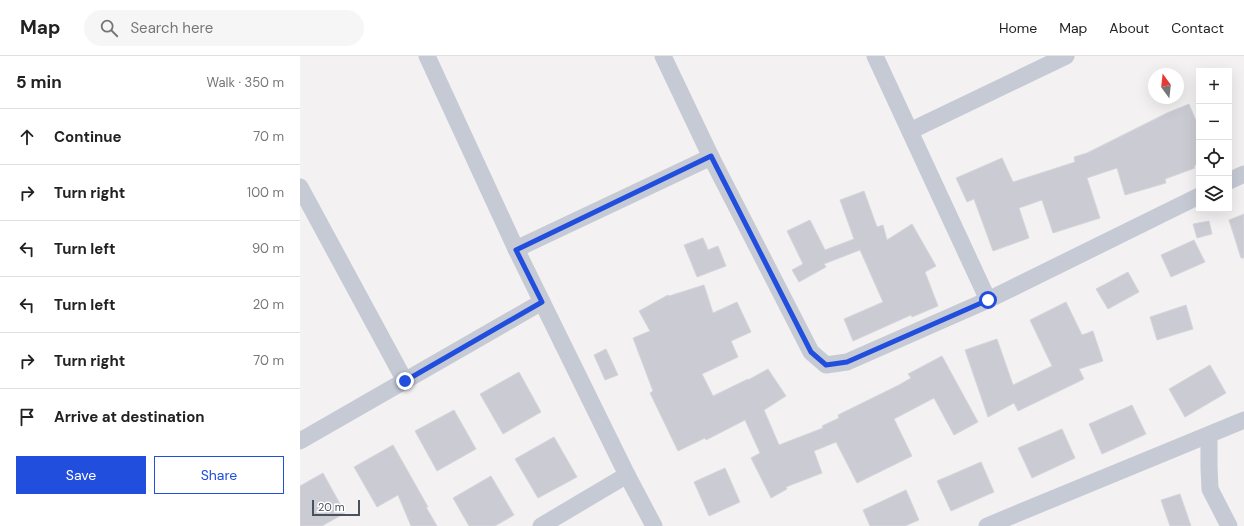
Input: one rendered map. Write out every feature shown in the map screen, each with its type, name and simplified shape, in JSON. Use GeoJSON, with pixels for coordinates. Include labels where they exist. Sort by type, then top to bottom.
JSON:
{"type":"FeatureCollection","features":[{"type":"Feature","properties":{"kind":"street"},"geometry":{"type":"LineString","coordinates":[[427,56],[516,250],[627,475],[654,526]]}},
{"type":"Feature","properties":{"kind":"street"},"geometry":{"type":"LineString","coordinates":[[663,56],[711,156],[811,352],[826,365],[847,362],[988,300],[1196,197]]}},
{"type":"Feature","properties":{"kind":"street"},"geometry":{"type":"LineString","coordinates":[[875,56],[988,300]]}},
{"type":"Feature","properties":{"kind":"street"},"geometry":{"type":"LineString","coordinates":[[910,130],[1066,56]]}},
{"type":"Feature","properties":{"kind":"street"},"geometry":{"type":"LineString","coordinates":[[516,250],[711,156]]}},
{"type":"Feature","properties":{"kind":"street"},"geometry":{"type":"LineString","coordinates":[[1232,180],[1244,174]]}},
{"type":"Feature","properties":{"kind":"street"},"geometry":{"type":"LineString","coordinates":[[300,188],[405,381]]}},
{"type":"Feature","properties":{"kind":"street"},"geometry":{"type":"LineString","coordinates":[[300,441],[542,302]]}},
{"type":"Feature","properties":{"kind":"street"},"geometry":{"type":"LineString","coordinates":[[996,524],[1244,420]]}},
{"type":"Feature","properties":{"kind":"street"},"geometry":{"type":"LineString","coordinates":[[1209,435],[1208,468],[1210,489],[1229,526]]}},
{"type":"Feature","properties":{"kind":"street"},"geometry":{"type":"LineString","coordinates":[[541,526],[627,475]]}},
{"type":"Feature","properties":{"kind":"building"},"geometry":{"type":"Polygon","coordinates":[[[1189,104],[1196,121],[1195,168],[1165,179],[1166,183],[1125,195],[1117,168],[1087,178],[1100,218],[1053,233],[1042,200],[1019,208],[1029,238],[993,251],[974,199],[967,202],[956,178],[1002,158],[1013,182],[1075,162],[1074,157],[1087,153],[1167,113],[1189,104]]]}},
{"type":"Feature","properties":{"kind":"building"},"geometry":{"type":"Polygon","coordinates":[[[864,191],[877,227],[883,225],[887,240],[912,224],[936,266],[925,272],[938,306],[912,317],[911,315],[853,341],[844,319],[883,302],[860,250],[824,264],[826,267],[799,282],[792,270],[803,264],[787,231],[810,220],[825,250],[854,239],[840,200],[864,191]]]}},
{"type":"Feature","properties":{"kind":"building"},"geometry":{"type":"Polygon","coordinates":[[[1244,214],[1244,258],[1241,258],[1229,220],[1244,214]]]}},
{"type":"Feature","properties":{"kind":"building"},"geometry":{"type":"Polygon","coordinates":[[[1209,221],[1212,234],[1197,238],[1193,224],[1209,221]]]}},
{"type":"Feature","properties":{"kind":"building"},"geometry":{"type":"Polygon","coordinates":[[[703,238],[708,250],[718,246],[726,266],[697,277],[684,245],[703,238]]]}},
{"type":"Feature","properties":{"kind":"building"},"geometry":{"type":"Polygon","coordinates":[[[1194,240],[1205,262],[1171,277],[1161,255],[1194,240]]]}},
{"type":"Feature","properties":{"kind":"building"},"geometry":{"type":"Polygon","coordinates":[[[1128,272],[1139,292],[1108,309],[1096,289],[1128,272]]]}},
{"type":"Feature","properties":{"kind":"building"},"geometry":{"type":"Polygon","coordinates":[[[704,285],[713,313],[737,302],[751,332],[731,341],[738,357],[702,374],[713,396],[768,369],[786,396],[764,410],[779,445],[823,428],[822,426],[839,418],[838,415],[899,385],[911,378],[908,374],[942,356],[978,422],[954,435],[934,398],[894,419],[912,456],[857,483],[836,442],[814,451],[822,473],[786,487],[787,489],[771,498],[751,458],[760,453],[745,420],[706,440],[705,438],[678,451],[650,393],[653,391],[633,338],[650,331],[639,311],[668,295],[669,296],[704,285]]]}},
{"type":"Feature","properties":{"kind":"building"},"geometry":{"type":"Polygon","coordinates":[[[1066,302],[1082,335],[1093,331],[1103,361],[1079,369],[1084,379],[1018,411],[1014,403],[988,417],[965,350],[997,339],[1013,385],[1052,366],[1030,320],[1066,302]]]}},
{"type":"Feature","properties":{"kind":"building"},"geometry":{"type":"Polygon","coordinates":[[[1186,305],[1193,329],[1157,340],[1150,317],[1186,305]]]}},
{"type":"Feature","properties":{"kind":"building"},"geometry":{"type":"Polygon","coordinates":[[[606,349],[618,375],[605,380],[594,355],[606,349]]]}},
{"type":"Feature","properties":{"kind":"building"},"geometry":{"type":"Polygon","coordinates":[[[1210,365],[1226,393],[1185,417],[1169,389],[1210,365]]]}},
{"type":"Feature","properties":{"kind":"building"},"geometry":{"type":"Polygon","coordinates":[[[519,372],[541,412],[503,434],[480,394],[519,372]]]}},
{"type":"Feature","properties":{"kind":"building"},"geometry":{"type":"Polygon","coordinates":[[[1132,405],[1146,434],[1102,454],[1089,424],[1132,405]]]}},
{"type":"Feature","properties":{"kind":"building"},"geometry":{"type":"Polygon","coordinates":[[[454,410],[476,449],[437,471],[415,431],[454,410]]]}},
{"type":"Feature","properties":{"kind":"building"},"geometry":{"type":"Polygon","coordinates":[[[1062,429],[1075,458],[1032,478],[1018,448],[1062,429]]]}},
{"type":"Feature","properties":{"kind":"building"},"geometry":{"type":"Polygon","coordinates":[[[554,437],[577,477],[538,498],[515,459],[554,437]]]}},
{"type":"Feature","properties":{"kind":"building"},"geometry":{"type":"Polygon","coordinates":[[[393,445],[437,526],[411,526],[398,495],[377,507],[354,467],[393,445]]]}},
{"type":"Feature","properties":{"kind":"building"},"geometry":{"type":"Polygon","coordinates":[[[981,462],[994,492],[951,511],[937,481],[981,462]]]}},
{"type":"Feature","properties":{"kind":"building"},"geometry":{"type":"Polygon","coordinates":[[[725,468],[740,502],[709,516],[694,482],[725,468]]]}},
{"type":"Feature","properties":{"kind":"building"},"geometry":{"type":"Polygon","coordinates":[[[323,473],[345,513],[322,526],[300,526],[300,486],[323,473]]]}},
{"type":"Feature","properties":{"kind":"building"},"geometry":{"type":"Polygon","coordinates":[[[491,476],[514,515],[495,526],[469,526],[453,498],[491,476]]]}},
{"type":"Feature","properties":{"kind":"building"},"geometry":{"type":"Polygon","coordinates":[[[906,490],[919,520],[905,526],[870,526],[863,510],[906,490]]]}},
{"type":"Feature","properties":{"kind":"building"},"geometry":{"type":"Polygon","coordinates":[[[1180,494],[1191,526],[1170,526],[1161,500],[1180,494]]]}},
{"type":"Feature","properties":{"kind":"route"},"geometry":{"type":"LineString","coordinates":[[405,381],[542,302],[516,250],[711,156],[811,352],[826,365],[847,362],[988,300]]}}]}
